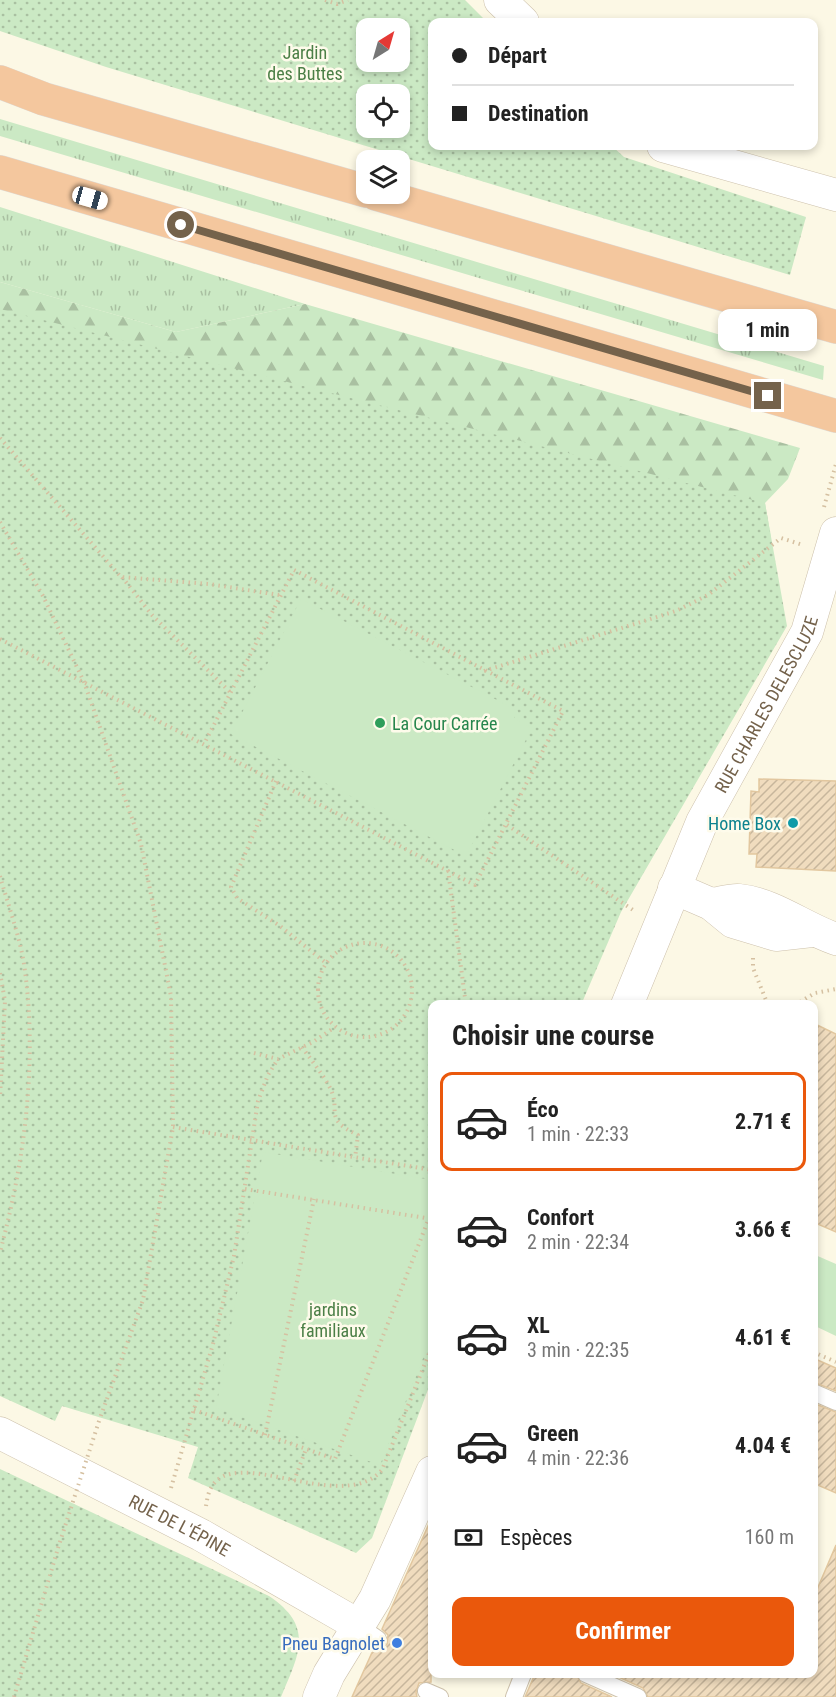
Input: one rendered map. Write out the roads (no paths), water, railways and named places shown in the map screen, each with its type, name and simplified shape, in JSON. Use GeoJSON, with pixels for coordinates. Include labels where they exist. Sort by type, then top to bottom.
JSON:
{"type":"FeatureCollection","features":[{"type":"Feature","properties":{"kind":"highway"},"geometry":{"type":"LineString","coordinates":[[0,82],[44,99],[356,187]]}},
{"type":"Feature","properties":{"kind":"highway"},"geometry":{"type":"LineString","coordinates":[[0,172],[836,416]]}},
{"type":"Feature","properties":{"kind":"highway"},"geometry":{"type":"LineString","coordinates":[[410,204],[836,327]]}},
{"type":"Feature","properties":{"kind":"street"},"geometry":{"type":"LineString","coordinates":[[500,0],[518,18]]}},
{"type":"Feature","properties":{"kind":"street"},"geometry":{"type":"LineString","coordinates":[[677,150],[836,195]]}},
{"type":"Feature","properties":{"kind":"street","name":"RUE CHARLES DELESCLUZE"},"geometry":{"type":"LineString","coordinates":[[629,1000],[702,822],[807,632],[824,540]]}},
{"type":"Feature","properties":{"kind":"street"},"geometry":{"type":"LineString","coordinates":[[674,888],[711,904],[733,922],[755,929],[776,935],[824,935]]}},
{"type":"Feature","properties":{"kind":"street"},"geometry":{"type":"LineString","coordinates":[[711,904],[737,899],[781,912],[824,935]]}},
{"type":"Feature","properties":{"kind":"street","name":"RUE DE L'ÉPINE"},"geometry":{"type":"LineString","coordinates":[[0,1433],[201,1535],[368,1632]]}},
{"type":"Feature","properties":{"kind":"street"},"geometry":{"type":"LineString","coordinates":[[319,1697],[368,1632],[375,1599],[428,1481]]}},
{"type":"Feature","properties":{"kind":"lane"},"geometry":{"type":"LineString","coordinates":[[818,1394],[836,1402]]}},
{"type":"Feature","properties":{"kind":"lane"},"geometry":{"type":"LineString","coordinates":[[514,1697],[522,1678]]}},
{"type":"Feature","properties":{"kind":"lane"},"geometry":{"type":"LineString","coordinates":[[595,1678],[638,1697]]}},
{"type":"Feature","properties":{"kind":"place","name":"La Cour Carrée"},"geometry":{"type":"Point","coordinates":[380,723]}},
{"type":"Feature","properties":{"kind":"place","name":"Home Box"},"geometry":{"type":"Point","coordinates":[793,823]}},
{"type":"Feature","properties":{"kind":"place","name":"Pneu Bagnolet"},"geometry":{"type":"Point","coordinates":[397,1643]}},
{"type":"Feature","properties":{"kind":"park label","name":"Jardin des Buttes"},"geometry":{"type":"Point","coordinates":[305,62]}},
{"type":"Feature","properties":{"kind":"park label","name":"jardins familiaux"},"geometry":{"type":"Point","coordinates":[333,1319]}}]}
